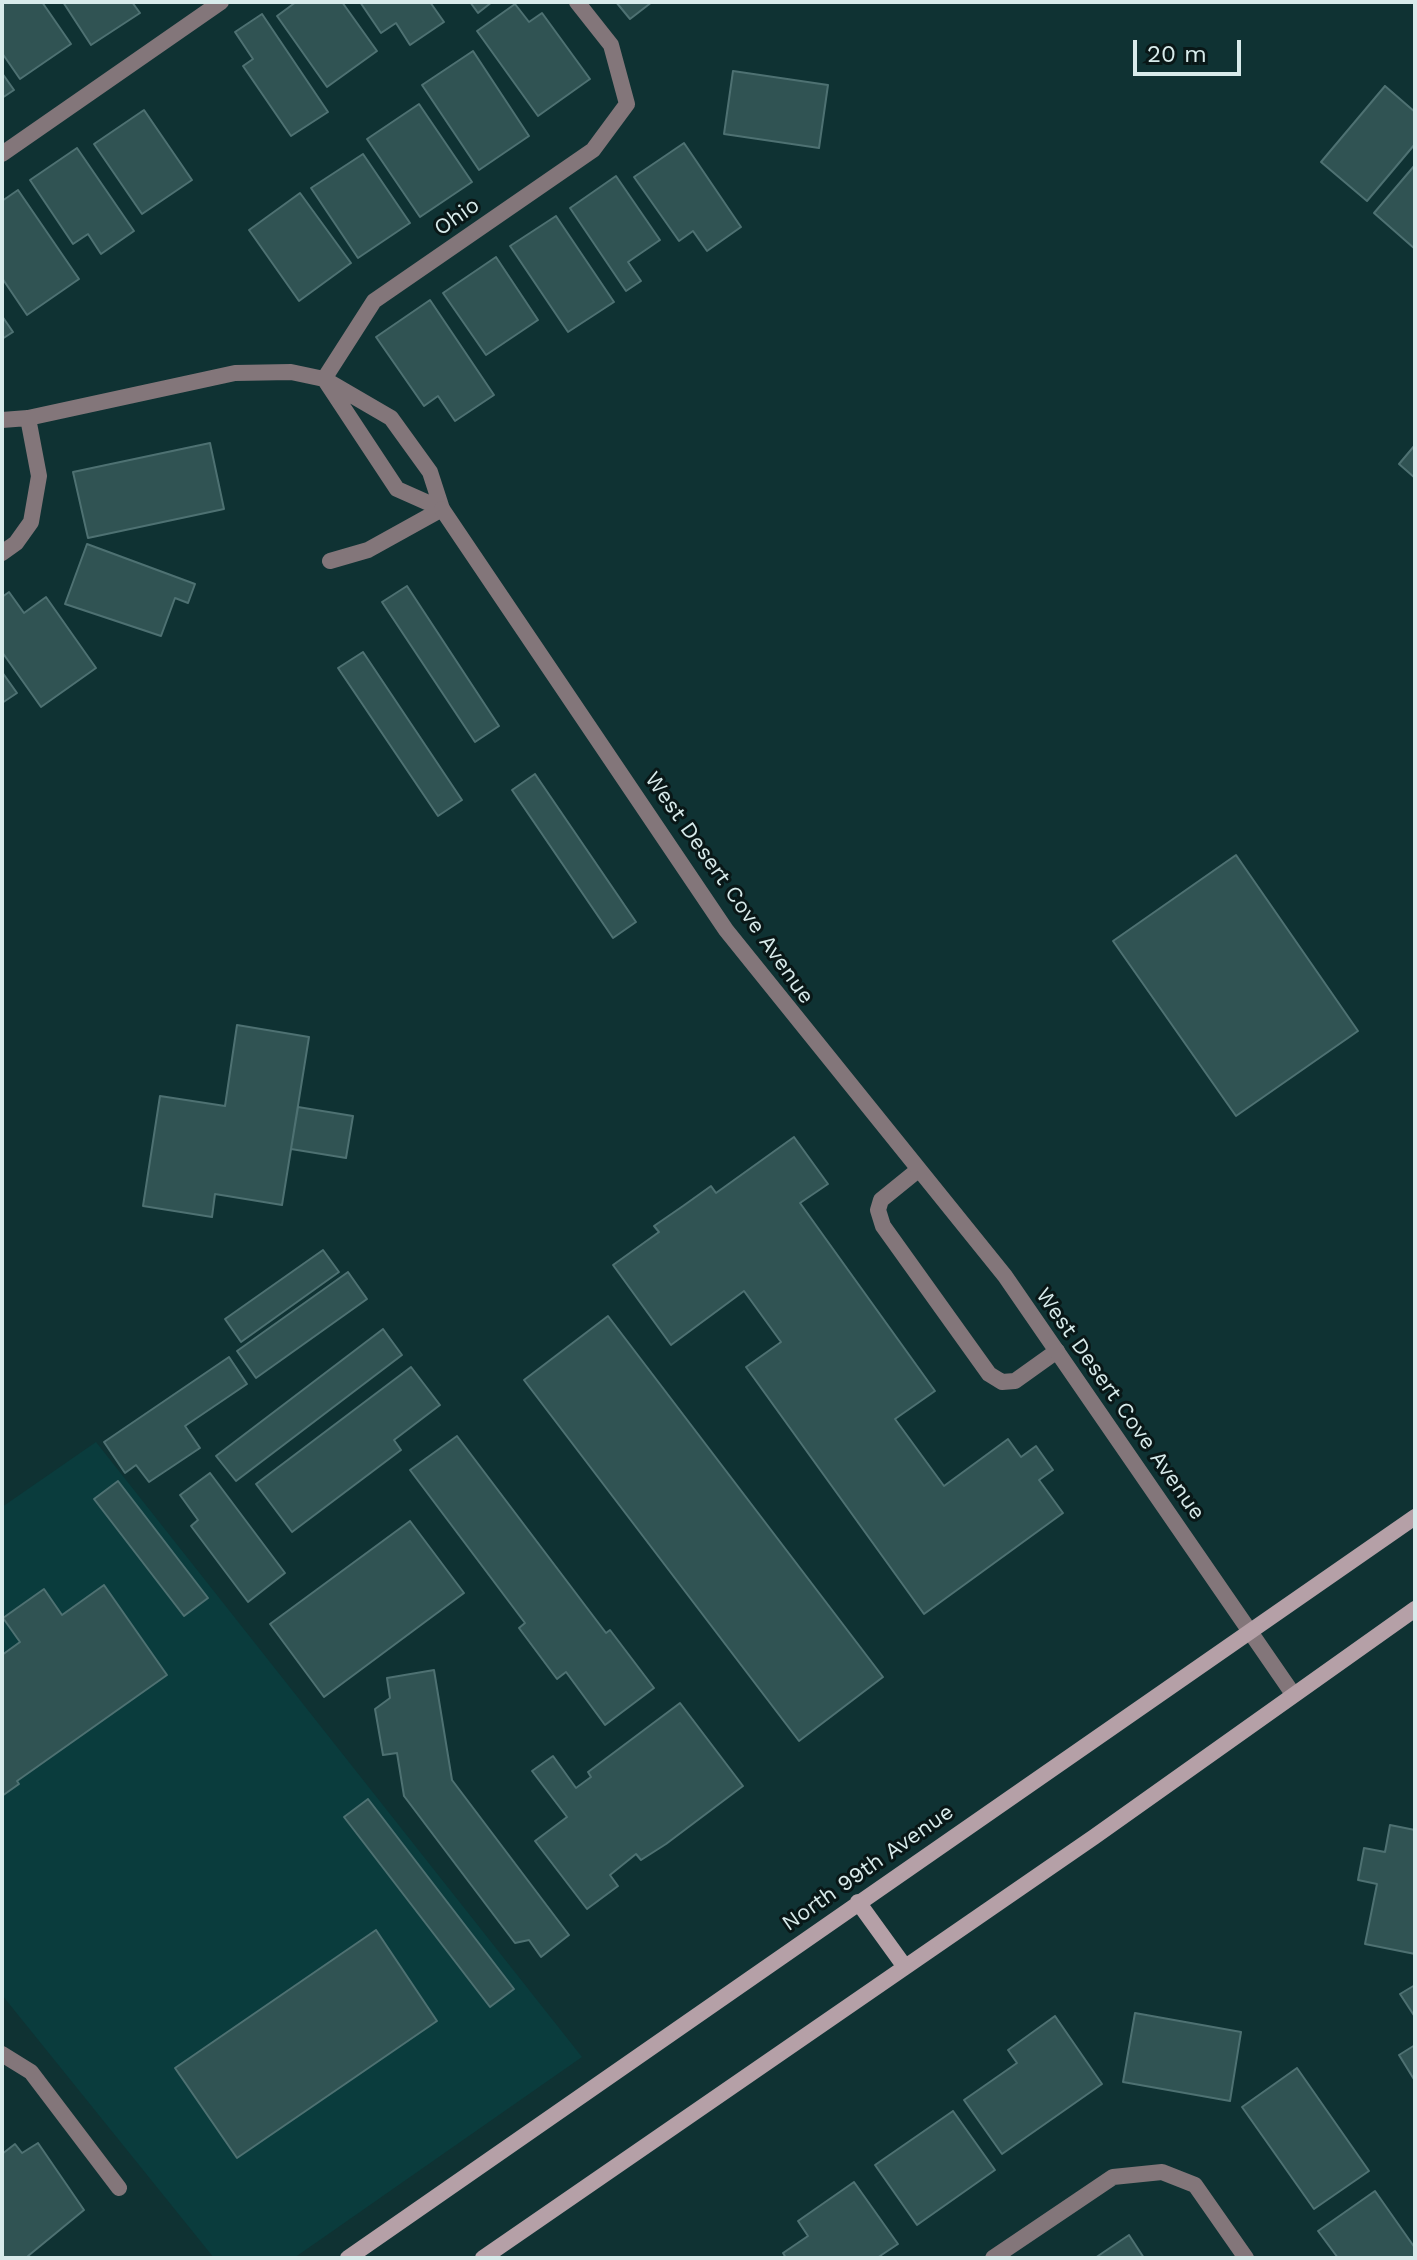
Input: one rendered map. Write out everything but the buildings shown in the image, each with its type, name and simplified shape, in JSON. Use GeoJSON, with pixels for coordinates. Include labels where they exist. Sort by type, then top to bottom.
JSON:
{"type":"FeatureCollection","features":[{"type":"Feature","properties":{"kind":"main road","name":"North 99th Avenue"},"geometry":{"type":"LineString","coordinates":[[348,2258],[1415,1517]]}},
{"type":"Feature","properties":{"kind":"main road"},"geometry":{"type":"LineString","coordinates":[[483,2258],[1415,1609]]}},
{"type":"Feature","properties":{"kind":"main road"},"geometry":{"type":"LineString","coordinates":[[858,1902],[905,1967]]}},
{"type":"Feature","properties":{"kind":"street"},"geometry":{"type":"LineString","coordinates":[[2,154],[221,2]]}},
{"type":"Feature","properties":{"kind":"street","name":"Ohio"},"geometry":{"type":"LineString","coordinates":[[324,379],[374,301],[593,150],[627,104],[611,45],[577,2]]}},
{"type":"Feature","properties":{"kind":"street"},"geometry":{"type":"LineString","coordinates":[[2,420],[28,418],[235,373],[291,372],[324,379],[351,425],[397,489],[442,509]]}},
{"type":"Feature","properties":{"kind":"street","name":"West Desert Cove Avenue"},"geometry":{"type":"LineString","coordinates":[[324,379],[391,418],[430,472],[442,509],[726,930],[1005,1276],[1293,1694]]}},
{"type":"Feature","properties":{"kind":"street"},"geometry":{"type":"LineString","coordinates":[[2,553],[16,543],[31,522],[39,476],[28,418]]}},
{"type":"Feature","properties":{"kind":"street"},"geometry":{"type":"LineString","coordinates":[[330,561],[368,550],[442,509]]}},
{"type":"Feature","properties":{"kind":"street"},"geometry":{"type":"LineString","coordinates":[[918,1170],[881,1200],[878,1210],[883,1226],[989,1374],[1002,1382],[1015,1381],[1057,1351]]}},
{"type":"Feature","properties":{"kind":"street"},"geometry":{"type":"LineString","coordinates":[[2,2054],[31,2072],[119,2188]]}},
{"type":"Feature","properties":{"kind":"street"},"geometry":{"type":"LineString","coordinates":[[997,2255],[1113,2177],[1162,2172],[1195,2185],[1246,2258]]}},
{"type":"Feature","properties":{"kind":"shaded area"},"geometry":{"type":"Polygon","coordinates":[[[96,1442],[582,2057],[294,2258],[214,2258],[2,1995],[2,1507],[96,1442]]]}}]}
